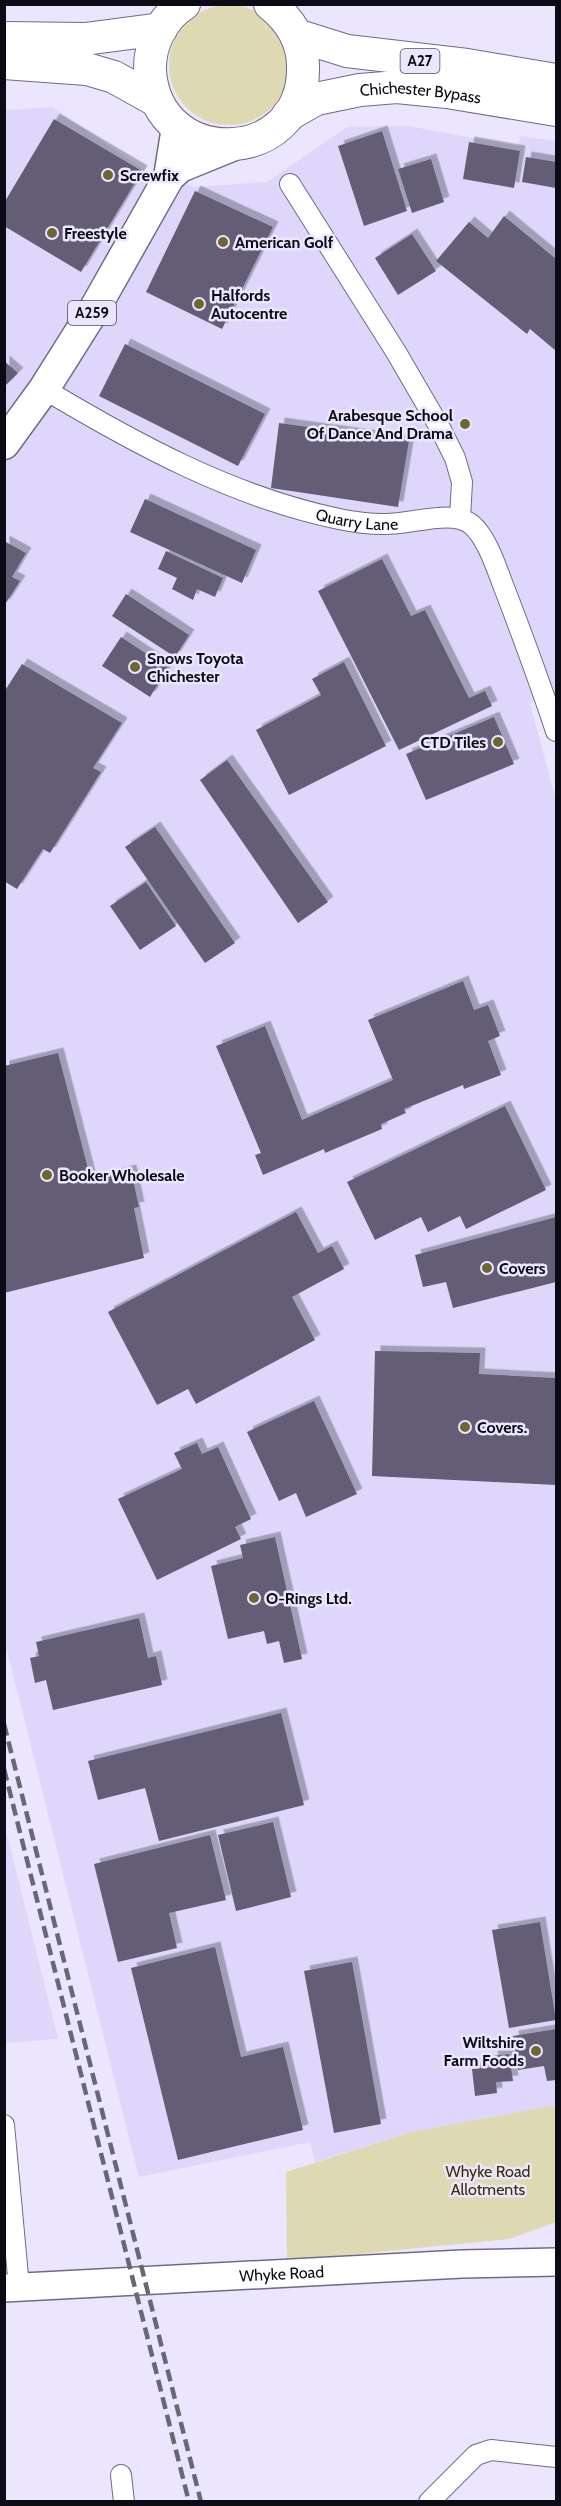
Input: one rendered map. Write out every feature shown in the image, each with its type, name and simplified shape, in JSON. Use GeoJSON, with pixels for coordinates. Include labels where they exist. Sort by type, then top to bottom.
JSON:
{"type":"FeatureCollection","features":[{"type":"Feature","properties":{"kind":"highway"},"geometry":{"type":"LineString","coordinates":[[176,11],[153,46],[150,64],[151,83],[157,101],[177,127],[204,141],[234,145],[264,136],[288,115],[299,97],[303,76],[303,55],[296,35],[286,19],[270,4]]}},
{"type":"Feature","properties":{"kind":"highway"},"geometry":{"type":"LineString","coordinates":[[4,38],[85,39],[176,11]]}},
{"type":"Feature","properties":{"kind":"highway","name":"Chichester Bypass"},"geometry":{"type":"LineString","coordinates":[[296,35],[347,51],[467,65],[556,80]]}},
{"type":"Feature","properties":{"kind":"highway"},"geometry":{"type":"LineString","coordinates":[[4,63],[87,69],[114,77],[157,101]]}},
{"type":"Feature","properties":{"kind":"highway","name":"Chichester Bypass"},"geometry":{"type":"LineString","coordinates":[[288,115],[316,99],[360,90],[396,87],[447,92],[556,110]]}},
{"type":"Feature","properties":{"kind":"main road","name":"A259"},"geometry":{"type":"LineString","coordinates":[[169,177],[177,127]]}},
{"type":"Feature","properties":{"kind":"main road","name":"A259"},"geometry":{"type":"LineString","coordinates":[[4,444],[44,388],[95,308],[169,177],[180,167],[234,145]]}},
{"type":"Feature","properties":{"kind":"main road","name":"Whyke Road"},"geometry":{"type":"LineString","coordinates":[[12,2287],[462,2264],[556,2262]]}},
{"type":"Feature","properties":{"kind":"street"},"geometry":{"type":"LineString","coordinates":[[290,184],[396,352],[455,458],[462,482],[460,518],[473,525],[490,553],[532,659],[556,731]]}},
{"type":"Feature","properties":{"kind":"street","name":"Quarry Lane"},"geometry":{"type":"LineString","coordinates":[[44,388],[98,421],[189,469],[306,512],[383,524],[411,523],[444,516],[460,518]]}},
{"type":"Feature","properties":{"kind":"street"},"geometry":{"type":"LineString","coordinates":[[4,2125],[12,2287]]}},
{"type":"Feature","properties":{"kind":"street"},"geometry":{"type":"LineString","coordinates":[[429,2502],[476,2455],[491,2450],[556,2457]]}},
{"type":"Feature","properties":{"kind":"street"},"geometry":{"type":"LineString","coordinates":[[121,2475],[124,2502]]}},
{"type":"Feature","properties":{"kind":"shaded area"},"geometry":{"type":"Polygon","coordinates":[[[53,107],[147,172],[195,187],[267,182],[347,127],[408,126],[518,146],[521,136],[556,141],[556,694],[530,703],[556,801],[556,2105],[411,2132],[315,2162],[310,2142],[139,2177],[5,1643],[4,110],[53,107]]]}},
{"type":"Feature","properties":{"kind":"shaded area"},"geometry":{"type":"Polygon","coordinates":[[[5,1827],[58,2039],[5,2043],[5,1827]]]}},
{"type":"Feature","properties":{"kind":"green space"},"geometry":{"type":"Polygon","coordinates":[[[229,5],[252,9],[272,22],[285,42],[289,65],[285,88],[272,108],[252,121],[229,125],[206,121],[186,108],[173,88],[169,65],[173,42],[186,22],[206,9],[229,5]]]}},
{"type":"Feature","properties":{"kind":"green space","name":"Whyke Road Allotments"},"geometry":{"type":"Polygon","coordinates":[[[556,2105],[556,2222],[509,2239],[287,2261],[286,2172],[411,2132],[556,2105]]]}},
{"type":"Feature","properties":{"kind":"building"},"geometry":{"type":"Polygon","coordinates":[[[54,119],[142,171],[81,272],[4,226],[4,203],[54,119]]]}},
{"type":"Feature","properties":{"kind":"building"},"geometry":{"type":"Polygon","coordinates":[[[382,131],[407,211],[364,226],[338,146],[382,131]]]}},
{"type":"Feature","properties":{"kind":"building"},"geometry":{"type":"Polygon","coordinates":[[[469,142],[520,151],[514,188],[463,179],[469,142]]]}},
{"type":"Feature","properties":{"kind":"building"},"geometry":{"type":"Polygon","coordinates":[[[526,157],[556,162],[556,188],[522,182],[526,157]]]}},
{"type":"Feature","properties":{"kind":"building"},"geometry":{"type":"Polygon","coordinates":[[[431,159],[444,202],[412,213],[398,169],[431,159]]]}},
{"type":"Feature","properties":{"kind":"building"},"geometry":{"type":"Polygon","coordinates":[[[195,191],[273,227],[222,329],[146,292],[195,191]]]}},
{"type":"Feature","properties":{"kind":"building"},"geometry":{"type":"Polygon","coordinates":[[[504,216],[556,259],[556,351],[530,329],[527,334],[436,261],[469,222],[488,238],[504,216]]]}},
{"type":"Feature","properties":{"kind":"building"},"geometry":{"type":"Polygon","coordinates":[[[412,234],[436,271],[398,295],[375,258],[412,234]]]}},
{"type":"Feature","properties":{"kind":"building"},"geometry":{"type":"Polygon","coordinates":[[[125,344],[265,414],[238,466],[99,396],[125,344]]]}},
{"type":"Feature","properties":{"kind":"building"},"geometry":{"type":"Polygon","coordinates":[[[4,361],[18,373],[4,387],[4,361]]]}},
{"type":"Feature","properties":{"kind":"building"},"geometry":{"type":"Polygon","coordinates":[[[279,423],[409,441],[398,507],[271,488],[279,423]]]}},
{"type":"Feature","properties":{"kind":"building"},"geometry":{"type":"Polygon","coordinates":[[[145,499],[256,550],[242,583],[130,532],[145,499]]]}},
{"type":"Feature","properties":{"kind":"building"},"geometry":{"type":"Polygon","coordinates":[[[4,541],[26,553],[12,577],[20,581],[4,606],[4,541]]]}},
{"type":"Feature","properties":{"kind":"building"},"geometry":{"type":"Polygon","coordinates":[[[166,551],[223,578],[215,597],[197,589],[193,600],[172,589],[177,578],[158,569],[166,551]]]}},
{"type":"Feature","properties":{"kind":"building"},"geometry":{"type":"Polygon","coordinates":[[[382,559],[411,616],[425,610],[469,698],[485,691],[492,706],[399,750],[318,591],[382,559]]]}},
{"type":"Feature","properties":{"kind":"building"},"geometry":{"type":"Polygon","coordinates":[[[126,594],[189,635],[175,657],[112,616],[126,594]]]}},
{"type":"Feature","properties":{"kind":"building","name":"Snows Toyota Chichester"},"geometry":{"type":"Polygon","coordinates":[[[121,637],[168,668],[150,697],[102,666],[121,637]]]}},
{"type":"Feature","properties":{"kind":"building"},"geometry":{"type":"Polygon","coordinates":[[[344,662],[386,746],[289,795],[256,730],[321,695],[312,679],[344,662]]]}},
{"type":"Feature","properties":{"kind":"building"},"geometry":{"type":"Polygon","coordinates":[[[22,664],[122,723],[93,768],[101,772],[50,853],[43,849],[17,889],[4,881],[4,692],[22,664]]]}},
{"type":"Feature","properties":{"kind":"building"},"geometry":{"type":"Polygon","coordinates":[[[494,717],[514,764],[426,800],[406,754],[494,717]]]}},
{"type":"Feature","properties":{"kind":"building"},"geometry":{"type":"Polygon","coordinates":[[[227,760],[328,902],[298,923],[200,780],[227,760]]]}},
{"type":"Feature","properties":{"kind":"building"},"geometry":{"type":"Polygon","coordinates":[[[155,827],[235,943],[205,963],[125,847],[155,827]]]}},
{"type":"Feature","properties":{"kind":"building"},"geometry":{"type":"Polygon","coordinates":[[[146,882],[176,926],[140,950],[110,906],[146,882]]]}},
{"type":"Feature","properties":{"kind":"building"},"geometry":{"type":"Polygon","coordinates":[[[463,981],[474,1010],[488,1005],[500,1036],[488,1041],[501,1075],[464,1089],[463,1085],[404,1109],[406,1113],[381,1124],[382,1129],[325,1153],[324,1149],[263,1175],[255,1155],[261,1153],[216,1046],[265,1026],[302,1120],[393,1080],[368,1020],[463,981]]]}},
{"type":"Feature","properties":{"kind":"building","name":"Booker Wholesale"},"geometry":{"type":"Polygon","coordinates":[[[58,1053],[91,1180],[131,1170],[139,1207],[134,1208],[144,1258],[4,1293],[4,1066],[58,1053]]]}},
{"type":"Feature","properties":{"kind":"building"},"geometry":{"type":"Polygon","coordinates":[[[505,1106],[546,1190],[466,1229],[460,1216],[428,1232],[421,1217],[375,1240],[347,1182],[505,1106]]]}},
{"type":"Feature","properties":{"kind":"building"},"geometry":{"type":"Polygon","coordinates":[[[296,1212],[318,1253],[332,1246],[344,1269],[292,1297],[315,1340],[196,1404],[188,1389],[157,1405],[108,1312],[296,1212]]]}},
{"type":"Feature","properties":{"kind":"building","name":"Covers"},"geometry":{"type":"Polygon","coordinates":[[[556,1217],[556,1282],[453,1308],[446,1282],[423,1287],[415,1255],[556,1217]]]}},
{"type":"Feature","properties":{"kind":"building","name":"Covers."},"geometry":{"type":"Polygon","coordinates":[[[375,1351],[480,1353],[479,1374],[556,1378],[556,1485],[372,1476],[375,1351]]]}},
{"type":"Feature","properties":{"kind":"building"},"geometry":{"type":"Polygon","coordinates":[[[314,1401],[357,1494],[306,1517],[296,1493],[279,1501],[247,1432],[314,1401]]]}},
{"type":"Feature","properties":{"kind":"building"},"geometry":{"type":"Polygon","coordinates":[[[197,1443],[202,1454],[218,1447],[251,1519],[235,1527],[241,1539],[157,1580],[118,1499],[182,1469],[174,1453],[197,1443]]]}},
{"type":"Feature","properties":{"kind":"building","name":"O-Rings Ltd."},"geometry":{"type":"Polygon","coordinates":[[[275,1537],[302,1659],[284,1663],[279,1641],[267,1644],[264,1631],[228,1639],[211,1566],[243,1558],[240,1545],[275,1537]]]}},
{"type":"Feature","properties":{"kind":"building"},"geometry":{"type":"Polygon","coordinates":[[[139,1618],[148,1658],[156,1656],[162,1685],[53,1710],[46,1680],[35,1683],[30,1658],[39,1656],[36,1642],[139,1618]]]}},
{"type":"Feature","properties":{"kind":"building"},"geometry":{"type":"Polygon","coordinates":[[[281,1713],[304,1805],[159,1841],[145,1788],[98,1800],[88,1761],[281,1713]]]}},
{"type":"Feature","properties":{"kind":"building"},"geometry":{"type":"Polygon","coordinates":[[[273,1822],[291,1897],[236,1911],[218,1835],[273,1822]]]}},
{"type":"Feature","properties":{"kind":"building"},"geometry":{"type":"Polygon","coordinates":[[[210,1835],[226,1900],[169,1913],[177,1948],[118,1962],[94,1864],[210,1835]]]}},
{"type":"Feature","properties":{"kind":"building"},"geometry":{"type":"Polygon","coordinates":[[[540,1922],[556,2020],[509,2028],[492,1930],[540,1922]]]}},
{"type":"Feature","properties":{"kind":"building"},"geometry":{"type":"Polygon","coordinates":[[[215,1947],[241,2057],[283,2047],[303,2130],[178,2160],[131,1968],[215,1947]]]}},
{"type":"Feature","properties":{"kind":"building"},"geometry":{"type":"Polygon","coordinates":[[[352,1962],[381,2124],[334,2133],[304,1971],[352,1962]]]}},
{"type":"Feature","properties":{"kind":"building","name":"Wiltshire Farm Foods"},"geometry":{"type":"Polygon","coordinates":[[[556,2029],[556,2080],[547,2081],[544,2066],[518,2070],[513,2036],[556,2029]]]}},
{"type":"Feature","properties":{"kind":"building"},"geometry":{"type":"Polygon","coordinates":[[[509,2054],[513,2081],[496,2082],[497,2093],[475,2096],[472,2069],[494,2067],[492,2056],[509,2054]]]}},
{"type":"Feature","properties":{"kind":"railway"},"geometry":{"type":"LineString","coordinates":[[4,1724],[201,2502]]}},
{"type":"Feature","properties":{"kind":"railway"},"geometry":{"type":"LineString","coordinates":[[4,1769],[189,2502]]}},
{"type":"Feature","properties":{"kind":"place","name":"Screwfix"},"geometry":{"type":"Point","coordinates":[108,175]}},
{"type":"Feature","properties":{"kind":"place","name":"Freestyle"},"geometry":{"type":"Point","coordinates":[52,233]}},
{"type":"Feature","properties":{"kind":"place","name":"American Golf"},"geometry":{"type":"Point","coordinates":[223,242]}},
{"type":"Feature","properties":{"kind":"place","name":"Halfords Autocentre"},"geometry":{"type":"Point","coordinates":[199,304]}},
{"type":"Feature","properties":{"kind":"place","name":"Arabesque School Of Dance And Drama"},"geometry":{"type":"Point","coordinates":[465,424]}},
{"type":"Feature","properties":{"kind":"place","name":"Snows Toyota Chichester"},"geometry":{"type":"Point","coordinates":[135,667]}},
{"type":"Feature","properties":{"kind":"place","name":"CTD Tiles"},"geometry":{"type":"Point","coordinates":[498,742]}},
{"type":"Feature","properties":{"kind":"place","name":"Booker Wholesale"},"geometry":{"type":"Point","coordinates":[47,1175]}},
{"type":"Feature","properties":{"kind":"place","name":"Covers"},"geometry":{"type":"Point","coordinates":[487,1268]}},
{"type":"Feature","properties":{"kind":"place","name":"Covers."},"geometry":{"type":"Point","coordinates":[465,1427]}},
{"type":"Feature","properties":{"kind":"place","name":"O-Rings Ltd."},"geometry":{"type":"Point","coordinates":[254,1598]}},
{"type":"Feature","properties":{"kind":"place","name":"Wiltshire Farm Foods"},"geometry":{"type":"Point","coordinates":[536,2051]}}]}
